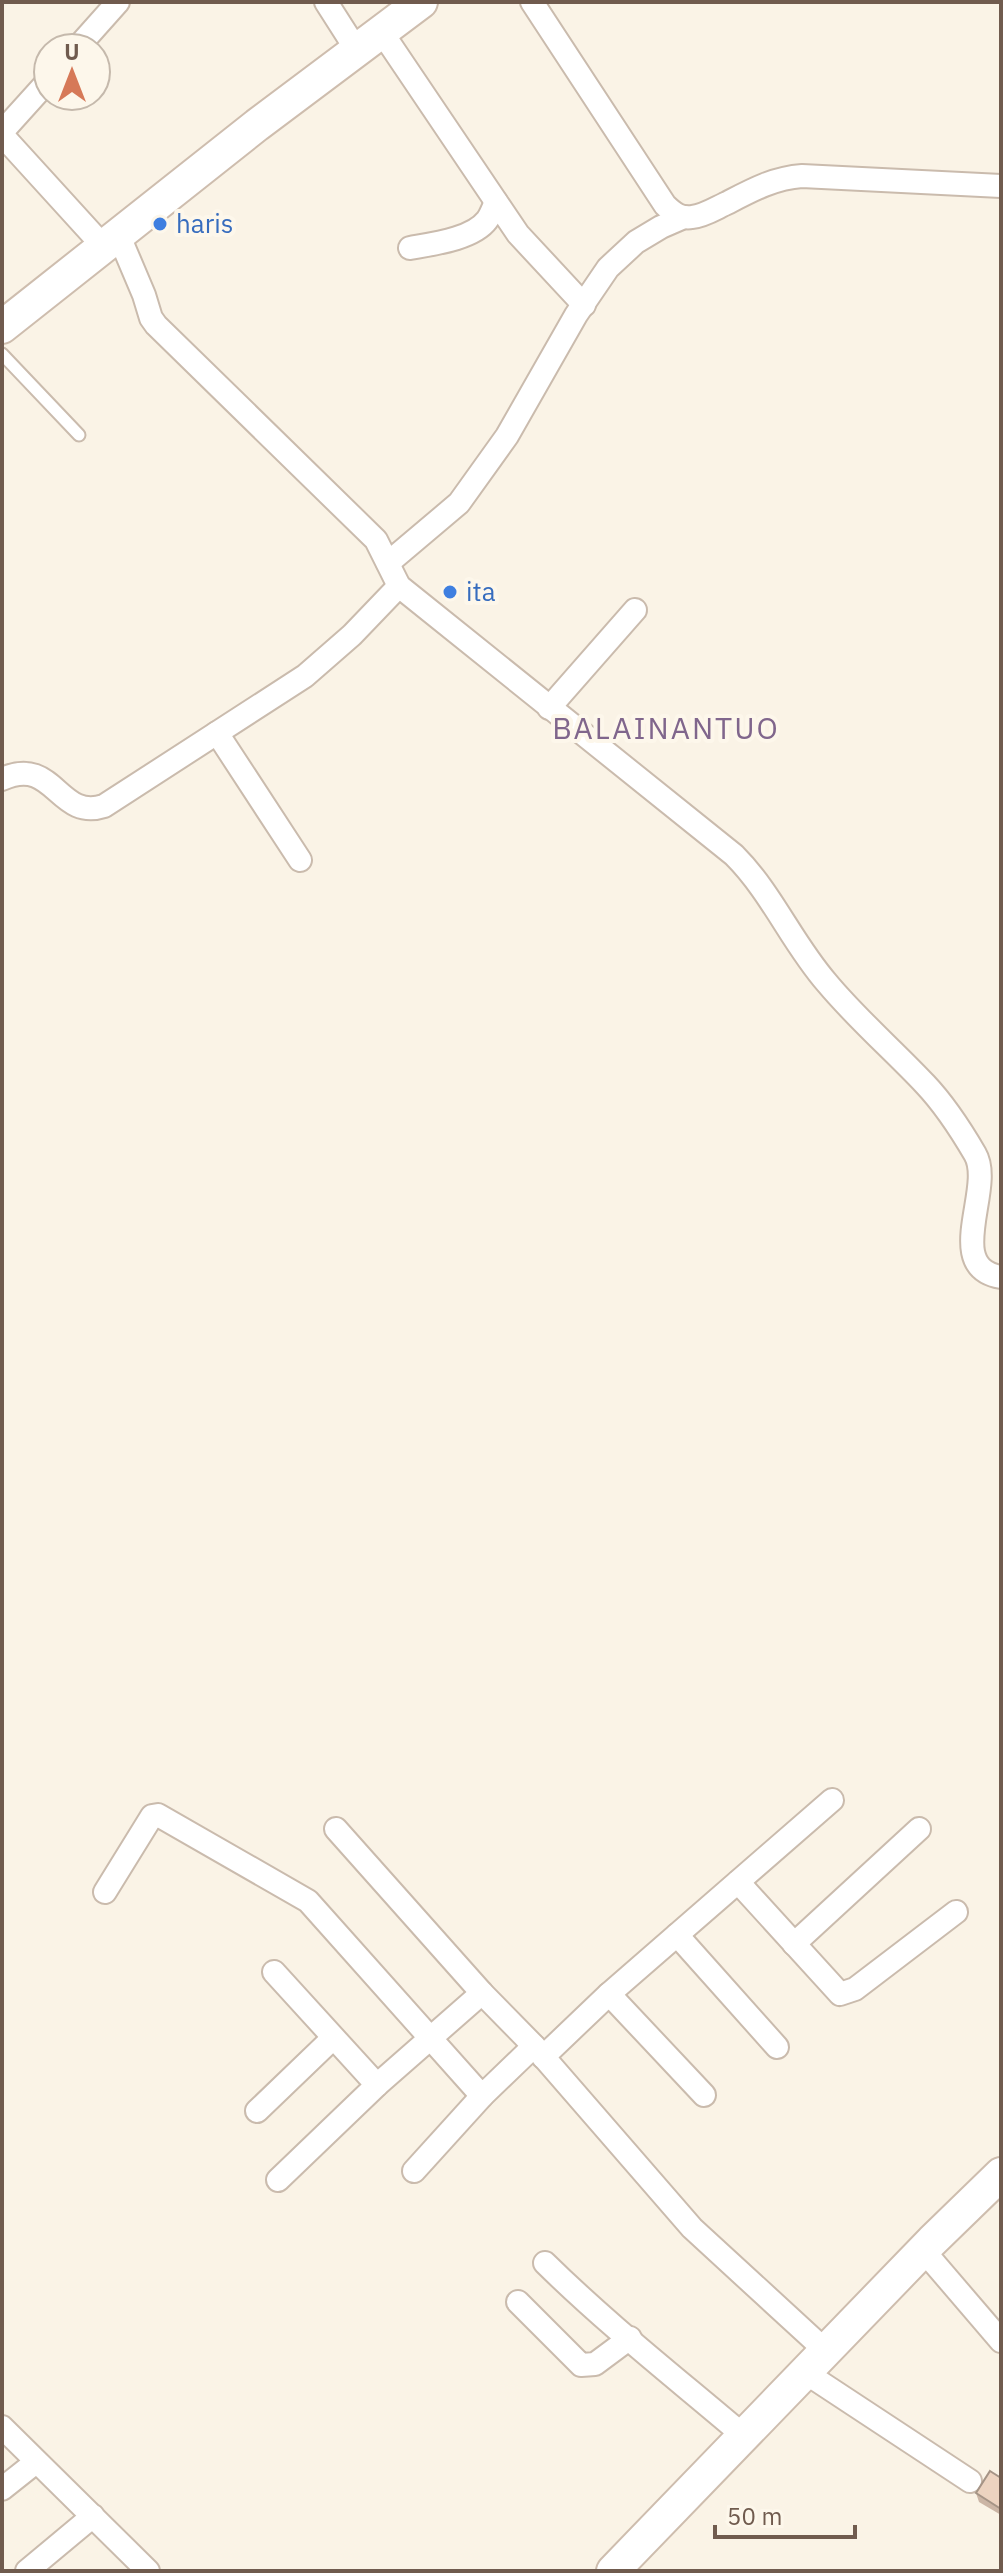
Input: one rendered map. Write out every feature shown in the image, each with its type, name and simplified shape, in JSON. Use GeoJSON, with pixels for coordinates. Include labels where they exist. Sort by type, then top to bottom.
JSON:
{"type":"FeatureCollection","features":[{"type":"Feature","properties":{"kind":"street"},"geometry":{"type":"LineString","coordinates":[[91,32],[118,2]]}},
{"type":"Feature","properties":{"kind":"street"},"geometry":{"type":"LineString","coordinates":[[326,2],[368,40],[518,234],[584,305]]}},
{"type":"Feature","properties":{"kind":"street"},"geometry":{"type":"LineString","coordinates":[[2,327],[368,40],[421,2]]}},
{"type":"Feature","properties":{"kind":"street"},"geometry":{"type":"LineString","coordinates":[[532,2],[665,205],[684,217]]}},
{"type":"Feature","properties":{"kind":"street"},"geometry":{"type":"LineString","coordinates":[[32,99],[2,134],[111,242],[144,295],[156,325],[376,540],[399,586],[734,855],[760,883],[826,983],[928,1086],[977,1156],[981,1176],[971,1248],[984,1270],[1001,1277]]}},
{"type":"Feature","properties":{"kind":"street"},"geometry":{"type":"LineString","coordinates":[[388,563],[459,503],[507,436],[608,268],[636,242],[661,227],[684,217],[704,214],[770,181],[785,177],[1001,186]]}},
{"type":"Feature","properties":{"kind":"street"},"geometry":{"type":"LineString","coordinates":[[410,248],[452,239],[476,229],[486,222],[496,202]]}},
{"type":"Feature","properties":{"kind":"street"},"geometry":{"type":"LineString","coordinates":[[2,779],[11,774],[31,773],[40,776],[76,806],[94,809],[104,806],[305,676],[331,655],[399,586]]}},
{"type":"Feature","properties":{"kind":"street"},"geometry":{"type":"LineString","coordinates":[[549,708],[635,610]]}},
{"type":"Feature","properties":{"kind":"street"},"geometry":{"type":"LineString","coordinates":[[217,733],[300,860]]}},
{"type":"Feature","properties":{"kind":"street"},"geometry":{"type":"LineString","coordinates":[[414,2171],[482,2096],[609,1994],[832,1800]]}},
{"type":"Feature","properties":{"kind":"street"},"geometry":{"type":"LineString","coordinates":[[105,1892],[152,1816],[162,1816],[308,1901],[482,2096]]}},
{"type":"Feature","properties":{"kind":"street"},"geometry":{"type":"LineString","coordinates":[[336,1829],[482,1993],[539,2052],[692,2228],[816,2362],[970,2481]]}},
{"type":"Feature","properties":{"kind":"street"},"geometry":{"type":"LineString","coordinates":[[794,1944],[919,1829]]}},
{"type":"Feature","properties":{"kind":"street"},"geometry":{"type":"LineString","coordinates":[[738,1882],[835,1992],[844,1994],[855,1989],[956,1912]]}},
{"type":"Feature","properties":{"kind":"street"},"geometry":{"type":"LineString","coordinates":[[677,1935],[777,2047]]}},
{"type":"Feature","properties":{"kind":"street"},"geometry":{"type":"LineString","coordinates":[[274,1972],[377,2085]]}},
{"type":"Feature","properties":{"kind":"street"},"geometry":{"type":"LineString","coordinates":[[278,2180],[377,2085],[482,1993]]}},
{"type":"Feature","properties":{"kind":"street"},"geometry":{"type":"LineString","coordinates":[[609,1994],[704,2095]]}},
{"type":"Feature","properties":{"kind":"street"},"geometry":{"type":"LineString","coordinates":[[257,2111],[333,2038]]}},
{"type":"Feature","properties":{"kind":"street"},"geometry":{"type":"LineString","coordinates":[[623,2567],[744,2436],[923,2250],[1001,2174]]}},
{"type":"Feature","properties":{"kind":"street"},"geometry":{"type":"LineString","coordinates":[[923,2250],[1001,2341]]}},
{"type":"Feature","properties":{"kind":"street"},"geometry":{"type":"LineString","coordinates":[[545,2263],[586,2303],[744,2436]]}},
{"type":"Feature","properties":{"kind":"street"},"geometry":{"type":"LineString","coordinates":[[518,2302],[581,2365],[595,2364],[630,2338]]}},
{"type":"Feature","properties":{"kind":"street"},"geometry":{"type":"LineString","coordinates":[[2,2427],[148,2571]]}},
{"type":"Feature","properties":{"kind":"street"},"geometry":{"type":"LineString","coordinates":[[2,2489],[36,2462]]}},
{"type":"Feature","properties":{"kind":"street"},"geometry":{"type":"LineString","coordinates":[[27,2571],[93,2516]]}},
{"type":"Feature","properties":{"kind":"lane"},"geometry":{"type":"LineString","coordinates":[[2,354],[79,435]]}},
{"type":"Feature","properties":{"kind":"building"},"geometry":{"type":"Polygon","coordinates":[[[990,2471],[1001,2478],[1001,2509],[976,2493],[990,2471]]]}},
{"type":"Feature","properties":{"kind":"place","name":"haris"},"geometry":{"type":"Point","coordinates":[160,224]}},
{"type":"Feature","properties":{"kind":"place","name":"ita"},"geometry":{"type":"Point","coordinates":[450,592]}},
{"type":"Feature","properties":{"kind":"district","name":"BALAINANTUO"},"geometry":{"type":"Point","coordinates":[666,729]}}]}
